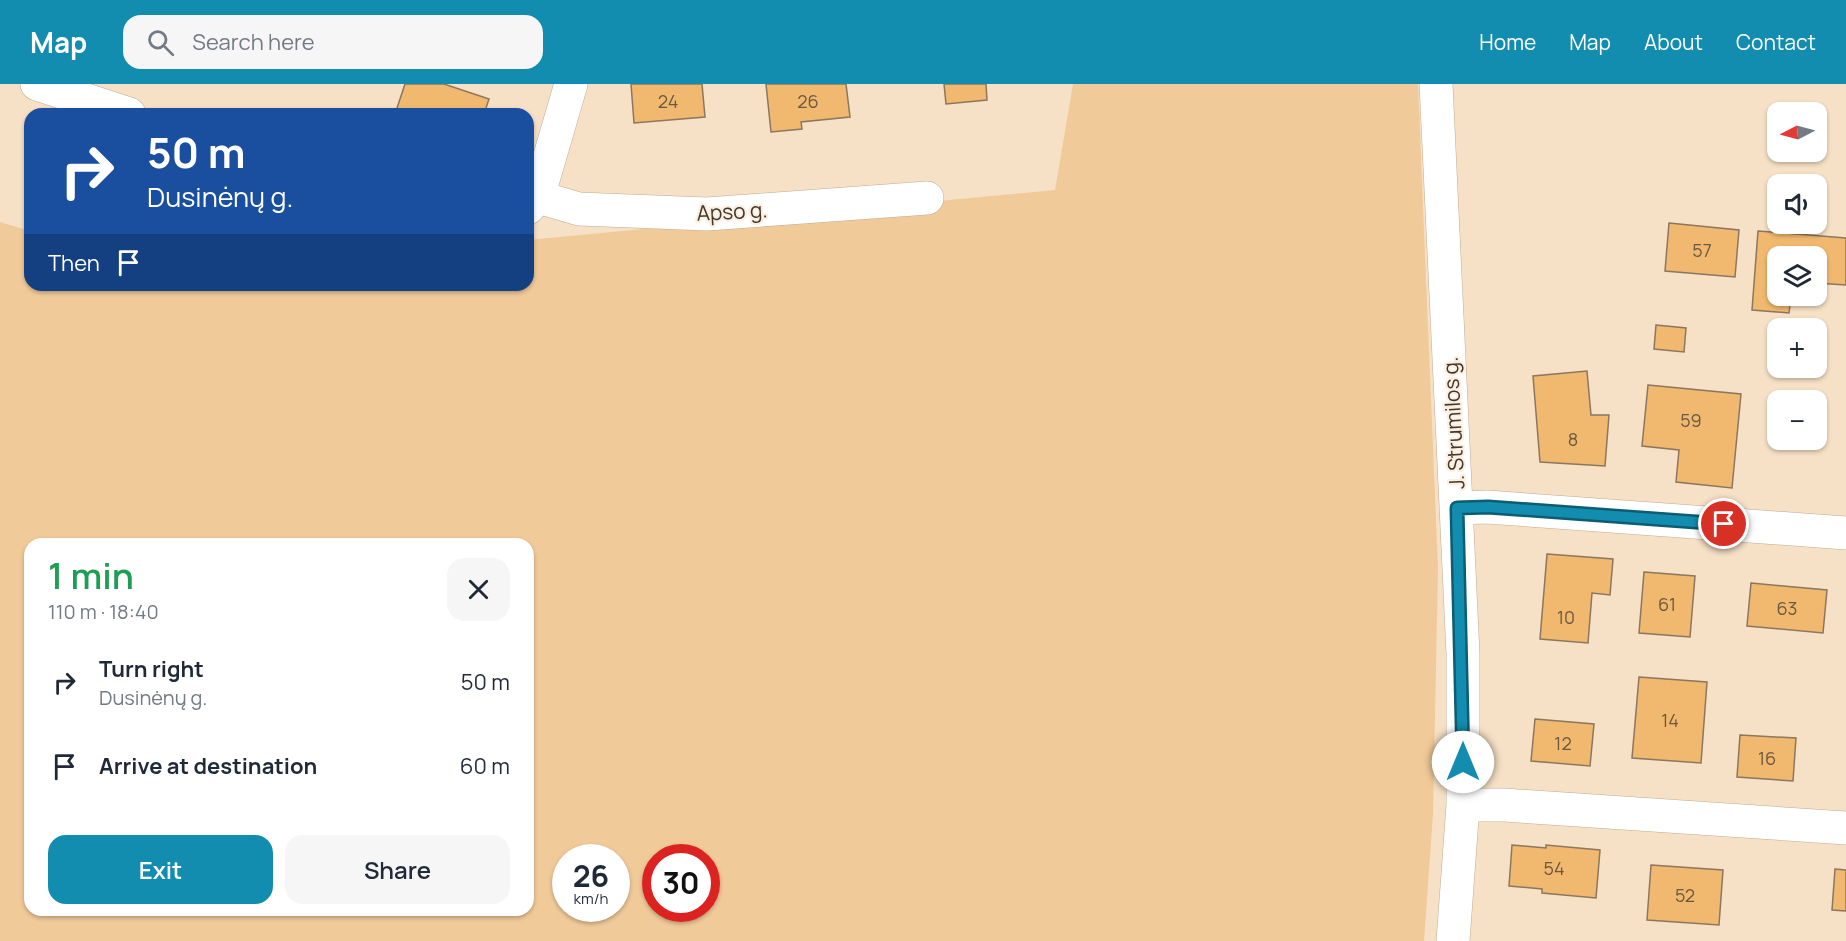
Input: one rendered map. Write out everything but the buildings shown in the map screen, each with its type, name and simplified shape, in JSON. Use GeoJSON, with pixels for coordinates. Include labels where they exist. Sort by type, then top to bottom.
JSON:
{"type":"FeatureCollection","features":[{"type":"Feature","properties":{"kind":"street"},"geometry":{"type":"LineString","coordinates":[[37,84],[111,108]]}},
{"type":"Feature","properties":{"kind":"street","name":"Apso g."},"geometry":{"type":"LineString","coordinates":[[534,199],[571,84]]}},
{"type":"Feature","properties":{"kind":"street","name":"J. Strumilos g."},"geometry":{"type":"LineString","coordinates":[[1436,84],[1463,654],[1464,805],[1453,941]]}},
{"type":"Feature","properties":{"kind":"street","name":"Apso g."},"geometry":{"type":"LineString","coordinates":[[534,202],[579,209],[696,214],[927,198]]}},
{"type":"Feature","properties":{"kind":"street"},"geometry":{"type":"LineString","coordinates":[[1457,508],[1488,507],[1846,533]]}},
{"type":"Feature","properties":{"kind":"street"},"geometry":{"type":"LineString","coordinates":[[1464,805],[1504,805],[1846,828]]}},
{"type":"Feature","properties":{"kind":"shaded area"},"geometry":{"type":"Polygon","coordinates":[[[1073,84],[1418,84],[1438,568],[1433,814],[1424,941],[0,941],[0,222],[24,229],[24,291],[534,291],[534,239],[1055,190],[1073,84]]]}},
{"type":"Feature","properties":{"kind":"route"},"geometry":{"type":"LineString","coordinates":[[1463,762],[1463,654],[1457,508],[1488,507],[1724,524]]}}]}
